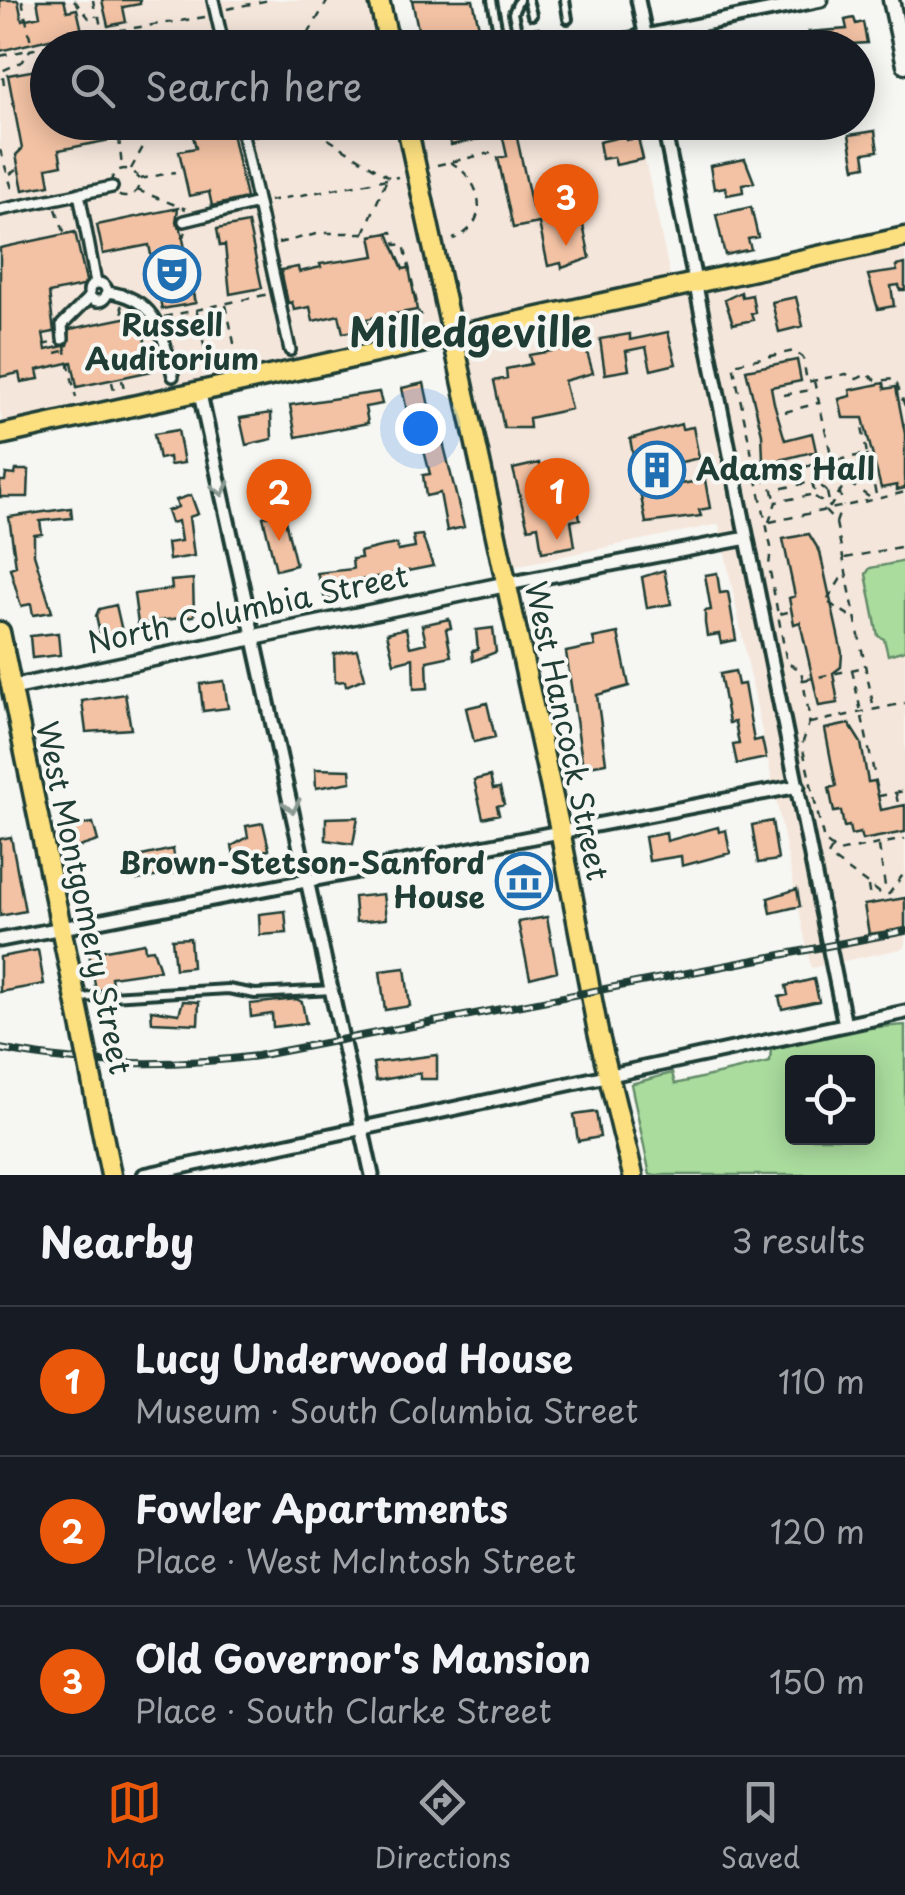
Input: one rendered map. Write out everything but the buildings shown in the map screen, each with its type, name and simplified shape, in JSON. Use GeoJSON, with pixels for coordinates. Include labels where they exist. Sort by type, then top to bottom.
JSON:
{"type":"FeatureCollection","features":[{"type":"Feature","properties":{"kind":"main road"},"geometry":{"type":"LineString","coordinates":[[379,0],[386,30]]}},
{"type":"Feature","properties":{"kind":"main road","name":"West Hancock Street"},"geometry":{"type":"LineString","coordinates":[[410,140],[632,1175]]}},
{"type":"Feature","properties":{"kind":"main road"},"geometry":{"type":"LineString","coordinates":[[0,435],[905,237]]}},
{"type":"Feature","properties":{"kind":"main road","name":"West Montgomery Street"},"geometry":{"type":"LineString","coordinates":[[0,632],[5,689],[62,928],[110,1166]]}},
{"type":"Feature","properties":{"kind":"street"},"geometry":{"type":"LineString","coordinates":[[214,0],[220,30]]}},
{"type":"Feature","properties":{"kind":"street"},"geometry":{"type":"LineString","coordinates":[[638,0],[644,30]]}},
{"type":"Feature","properties":{"kind":"street"},"geometry":{"type":"LineString","coordinates":[[693,30],[821,0]]}},
{"type":"Feature","properties":{"kind":"street"},"geometry":{"type":"LineString","coordinates":[[891,0],[905,65]]}},
{"type":"Feature","properties":{"kind":"street"},"geometry":{"type":"LineString","coordinates":[[244,140],[290,350]]}},
{"type":"Feature","properties":{"kind":"street"},"geometry":{"type":"LineString","coordinates":[[667,140],[845,1025]]}},
{"type":"Feature","properties":{"kind":"street"},"geometry":{"type":"LineString","coordinates":[[0,210],[112,187]]}},
{"type":"Feature","properties":{"kind":"street"},"geometry":{"type":"LineString","coordinates":[[78,193],[96,283],[107,292],[134,299],[158,319],[172,376]]}},
{"type":"Feature","properties":{"kind":"street"},"geometry":{"type":"LineString","coordinates":[[184,221],[258,203]]}},
{"type":"Feature","properties":{"kind":"street"},"geometry":{"type":"LineString","coordinates":[[64,345],[62,325],[90,297],[90,288],[96,283]]}},
{"type":"Feature","properties":{"kind":"street"},"geometry":{"type":"LineString","coordinates":[[90,297],[100,301],[107,292]]}},
{"type":"Feature","properties":{"kind":"street"},"geometry":{"type":"LineString","coordinates":[[200,394],[372,1175]]}},
{"type":"Feature","properties":{"kind":"street"},"geometry":{"type":"LineString","coordinates":[[507,584],[747,538]]}},
{"type":"Feature","properties":{"kind":"street","name":"North Columbia Street"},"geometry":{"type":"LineString","coordinates":[[5,689],[507,584]]}},
{"type":"Feature","properties":{"kind":"street"},"geometry":{"type":"LineString","coordinates":[[0,940],[798,786]]}},
{"type":"Feature","properties":{"kind":"street"},"geometry":{"type":"LineString","coordinates":[[144,1175],[905,1012]]}},
{"type":"Feature","properties":{"kind":"lane"},"geometry":{"type":"LineString","coordinates":[[492,0],[498,30]]}},
{"type":"Feature","properties":{"kind":"lane"},"geometry":{"type":"LineString","coordinates":[[517,30],[513,13],[519,0]]}},
{"type":"Feature","properties":{"kind":"lane"},"geometry":{"type":"LineString","coordinates":[[528,0],[532,15]]}},
{"type":"Feature","properties":{"kind":"lane"},"geometry":{"type":"LineString","coordinates":[[565,0],[568,20]]}},
{"type":"Feature","properties":{"kind":"lane"},"geometry":{"type":"LineString","coordinates":[[76,998],[228,989],[255,994],[332,990]]}},
{"type":"Feature","properties":{"kind":"path"},"geometry":{"type":"LineString","coordinates":[[22,0],[30,44]]}},
{"type":"Feature","properties":{"kind":"path"},"geometry":{"type":"LineString","coordinates":[[74,0],[89,18],[96,17]]}},
{"type":"Feature","properties":{"kind":"path"},"geometry":{"type":"LineString","coordinates":[[93,0],[101,30]]}},
{"type":"Feature","properties":{"kind":"path"},"geometry":{"type":"LineString","coordinates":[[121,30],[269,0]]}},
{"type":"Feature","properties":{"kind":"path"},"geometry":{"type":"LineString","coordinates":[[310,30],[328,0]]}},
{"type":"Feature","properties":{"kind":"path"},"geometry":{"type":"LineString","coordinates":[[0,56],[30,49]]}},
{"type":"Feature","properties":{"kind":"path"},"geometry":{"type":"LineString","coordinates":[[4,85],[2,72],[22,61],[30,50]]}},
{"type":"Feature","properties":{"kind":"path"},"geometry":{"type":"LineString","coordinates":[[119,140],[122,169]]}},
{"type":"Feature","properties":{"kind":"path"},"geometry":{"type":"LineString","coordinates":[[131,170],[147,140]]}},
{"type":"Feature","properties":{"kind":"path"},"geometry":{"type":"LineString","coordinates":[[246,150],[253,140]]}},
{"type":"Feature","properties":{"kind":"path"},"geometry":{"type":"LineString","coordinates":[[329,140],[389,179]]}},
{"type":"Feature","properties":{"kind":"path"},"geometry":{"type":"LineString","coordinates":[[0,150],[2,171],[9,175],[16,206]]}},
{"type":"Feature","properties":{"kind":"path"},"geometry":{"type":"LineString","coordinates":[[438,164],[491,152]]}},
{"type":"Feature","properties":{"kind":"path"},"geometry":{"type":"LineString","coordinates":[[450,162],[468,175],[480,198],[474,224],[467,234],[453,239]]}},
{"type":"Feature","properties":{"kind":"path"},"geometry":{"type":"LineString","coordinates":[[9,175],[19,168]]}},
{"type":"Feature","properties":{"kind":"path"},"geometry":{"type":"LineString","coordinates":[[137,190],[138,180],[131,170],[122,169],[112,178],[112,187],[121,196],[137,190],[186,208]]}},
{"type":"Feature","properties":{"kind":"path"},"geometry":{"type":"LineString","coordinates":[[138,180],[174,172]]}},
{"type":"Feature","properties":{"kind":"path"},"geometry":{"type":"LineString","coordinates":[[258,203],[398,177]]}},
{"type":"Feature","properties":{"kind":"path"},"geometry":{"type":"LineString","coordinates":[[364,234],[389,179]]}},
{"type":"Feature","properties":{"kind":"path"},"geometry":{"type":"LineString","coordinates":[[52,198],[66,234]]}},
{"type":"Feature","properties":{"kind":"path"},"geometry":{"type":"LineString","coordinates":[[267,246],[321,233],[366,237],[392,232],[396,246],[404,244],[419,313]]}},
{"type":"Feature","properties":{"kind":"path"},"geometry":{"type":"LineString","coordinates":[[181,239],[209,368]]}},
{"type":"Feature","properties":{"kind":"path"},"geometry":{"type":"LineString","coordinates":[[158,319],[277,292]]}},
{"type":"Feature","properties":{"kind":"path"},"geometry":{"type":"LineString","coordinates":[[226,302],[238,362]]}},
{"type":"Feature","properties":{"kind":"path"},"geometry":{"type":"LineString","coordinates":[[367,324],[428,312]]}},
{"type":"Feature","properties":{"kind":"path"},"geometry":{"type":"LineString","coordinates":[[406,316],[408,324]]}},
{"type":"Feature","properties":{"kind":"path"},"geometry":{"type":"LineString","coordinates":[[42,345],[64,345]]}},
{"type":"Feature","properties":{"kind":"path"},"geometry":{"type":"LineString","coordinates":[[56,354],[64,345]]}},
{"type":"Feature","properties":{"kind":"path"},"geometry":{"type":"LineString","coordinates":[[64,345],[76,398]]}},
{"type":"Feature","properties":{"kind":"path"},"geometry":{"type":"LineString","coordinates":[[905,406],[896,379],[877,381],[868,374],[857,378],[846,374],[808,382],[803,358],[794,352],[733,364],[767,521],[788,663],[801,670],[808,723],[802,745],[824,840],[838,852],[905,838]]}},
{"type":"Feature","properties":{"kind":"path"},"geometry":{"type":"LineString","coordinates":[[122,380],[123,388]]}},
{"type":"Feature","properties":{"kind":"path"},"geometry":{"type":"LineString","coordinates":[[814,381],[840,492],[842,506],[836,523],[874,709]]}},
{"type":"Feature","properties":{"kind":"path"},"geometry":{"type":"LineString","coordinates":[[112,382],[114,390]]}},
{"type":"Feature","properties":{"kind":"path"},"geometry":{"type":"LineString","coordinates":[[784,395],[816,388]]}},
{"type":"Feature","properties":{"kind":"path"},"geometry":{"type":"LineString","coordinates":[[785,412],[820,403]]}},
{"type":"Feature","properties":{"kind":"path"},"geometry":{"type":"LineString","coordinates":[[862,427],[875,499]]}},
{"type":"Feature","properties":{"kind":"path"},"geometry":{"type":"LineString","coordinates":[[758,476],[866,454]]}},
{"type":"Feature","properties":{"kind":"path"},"geometry":{"type":"LineString","coordinates":[[831,508],[866,454]]}},
{"type":"Feature","properties":{"kind":"path"},"geometry":{"type":"LineString","coordinates":[[773,490],[812,482],[822,464]]}},
{"type":"Feature","properties":{"kind":"path"},"geometry":{"type":"LineString","coordinates":[[822,464],[875,499]]}},
{"type":"Feature","properties":{"kind":"path"},"geometry":{"type":"LineString","coordinates":[[822,464],[826,480],[832,485],[827,492],[831,508]]}},
{"type":"Feature","properties":{"kind":"path"},"geometry":{"type":"LineString","coordinates":[[809,466],[821,511],[836,523]]}},
{"type":"Feature","properties":{"kind":"path"},"geometry":{"type":"LineString","coordinates":[[758,476],[773,490],[776,504],[767,521]]}},
{"type":"Feature","properties":{"kind":"path"},"geometry":{"type":"LineString","coordinates":[[754,521],[905,492]]}},
{"type":"Feature","properties":{"kind":"path"},"geometry":{"type":"LineString","coordinates":[[815,495],[831,508]]}},
{"type":"Feature","properties":{"kind":"path"},"geometry":{"type":"LineString","coordinates":[[776,504],[815,495]]}},
{"type":"Feature","properties":{"kind":"path"},"geometry":{"type":"LineString","coordinates":[[843,558],[905,546]]}},
{"type":"Feature","properties":{"kind":"path"},"geometry":{"type":"LineString","coordinates":[[846,571],[828,601],[856,620]]}},
{"type":"Feature","properties":{"kind":"path"},"geometry":{"type":"LineString","coordinates":[[778,614],[792,611]]}},
{"type":"Feature","properties":{"kind":"path"},"geometry":{"type":"LineString","coordinates":[[802,680],[866,667]]}},
{"type":"Feature","properties":{"kind":"path"},"geometry":{"type":"LineString","coordinates":[[852,670],[883,802]]}},
{"type":"Feature","properties":{"kind":"path"},"geometry":{"type":"LineString","coordinates":[[808,723],[904,703],[905,710]]}},
{"type":"Feature","properties":{"kind":"path"},"geometry":{"type":"LineString","coordinates":[[882,796],[905,791]]}},
{"type":"Feature","properties":{"kind":"path"},"geometry":{"type":"LineString","coordinates":[[896,793],[898,803]]}},
{"type":"Feature","properties":{"kind":"path"},"geometry":{"type":"LineString","coordinates":[[879,844],[886,894]]}},
{"type":"Feature","properties":{"kind":"path"},"geometry":{"type":"LineString","coordinates":[[833,848],[828,856],[886,894]]}},
{"type":"Feature","properties":{"kind":"path"},"geometry":{"type":"LineString","coordinates":[[886,894],[905,872]]}},
{"type":"Feature","properties":{"kind":"path"},"geometry":{"type":"LineString","coordinates":[[868,884],[870,899]]}},
{"type":"Feature","properties":{"kind":"shaded area"},"geometry":{"type":"Polygon","coordinates":[[[0,0],[376,0],[384,30],[30,30],[30,140],[641,140],[674,294],[905,245],[905,948],[811,968],[719,524],[505,568],[454,342],[6,441],[0,410],[0,0]]]}},
{"type":"Feature","properties":{"kind":"green space"},"geometry":{"type":"Polygon","coordinates":[[[905,561],[905,650],[888,655],[884,639],[878,636],[866,574],[870,568],[905,561]]]}},
{"type":"Feature","properties":{"kind":"green space"},"geometry":{"type":"Polygon","coordinates":[[[905,1025],[905,1175],[650,1175],[631,1084],[672,1073],[675,1084],[770,1062],[771,1049],[865,1028],[905,1025]]]}},
{"type":"Feature","properties":{"kind":"railway"},"geometry":{"type":"LineString","coordinates":[[0,1049],[128,1063],[257,1056],[905,931]]}},
{"type":"Feature","properties":{"kind":"place","name":"Old Governor's Mansion"},"geometry":{"type":"Point","coordinates":[566,246]}},
{"type":"Feature","properties":{"kind":"place","name":"Russell Auditorium"},"geometry":{"type":"Point","coordinates":[172,274]}},
{"type":"Feature","properties":{"kind":"place","name":"Adams Hall"},"geometry":{"type":"Point","coordinates":[657,470]}},
{"type":"Feature","properties":{"kind":"place","name":"Lucy Underwood House"},"geometry":{"type":"Point","coordinates":[557,540]}},
{"type":"Feature","properties":{"kind":"place","name":"Fowler Apartments"},"geometry":{"type":"Point","coordinates":[279,541]}},
{"type":"Feature","properties":{"kind":"place","name":"Brown-Stetson-Sanford House"},"geometry":{"type":"Point","coordinates":[524,881]}},
{"type":"Feature","properties":{"kind":"district","name":"Milledgeville"},"geometry":{"type":"Point","coordinates":[471,333]}}]}
